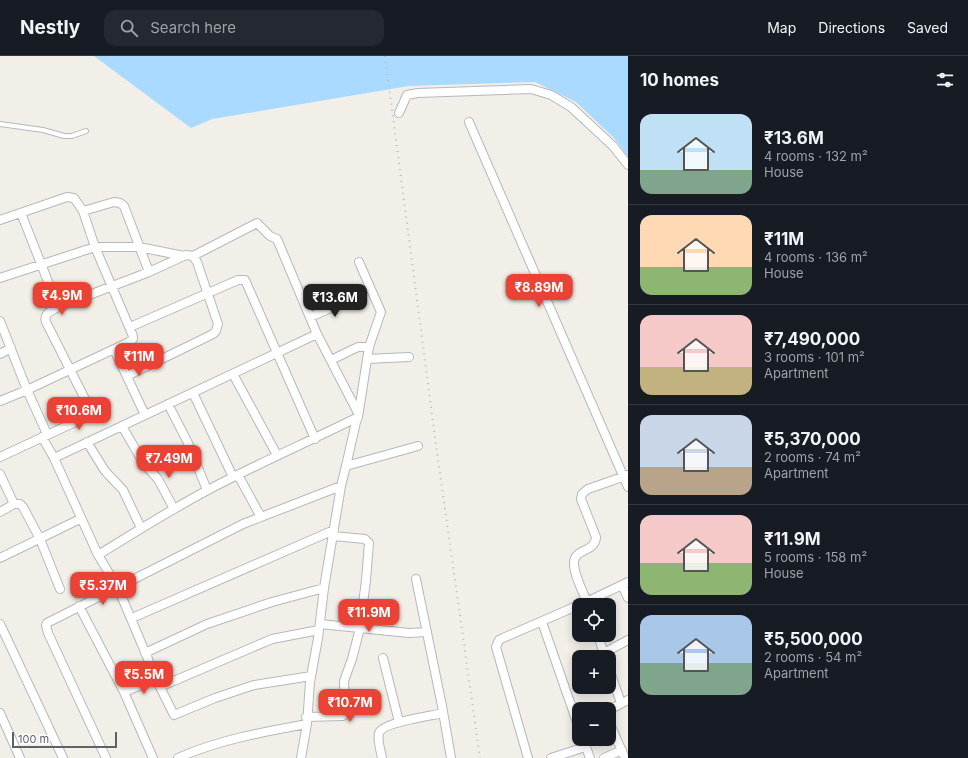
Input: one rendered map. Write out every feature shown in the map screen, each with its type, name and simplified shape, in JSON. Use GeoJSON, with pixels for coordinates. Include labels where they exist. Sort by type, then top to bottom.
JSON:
{"type":"FeatureCollection","features":[{"type":"Feature","properties":{"kind":"street"},"geometry":{"type":"LineString","coordinates":[[399,113],[407,95],[412,94],[531,89],[551,95],[571,107],[613,146],[628,165]]}},
{"type":"Feature","properties":{"kind":"street"},"geometry":{"type":"LineString","coordinates":[[469,122],[626,475],[628,487]]}},
{"type":"Feature","properties":{"kind":"street"},"geometry":{"type":"LineString","coordinates":[[0,220],[67,197],[74,198],[82,211],[95,247],[133,336],[133,340],[27,390],[0,400]]}},
{"type":"Feature","properties":{"kind":"street"},"geometry":{"type":"LineString","coordinates":[[82,211],[114,202],[120,202],[124,206],[149,272]]}},
{"type":"Feature","properties":{"kind":"street"},"geometry":{"type":"LineString","coordinates":[[21,213],[58,307]]}},
{"type":"Feature","properties":{"kind":"street"},"geometry":{"type":"LineString","coordinates":[[0,278],[95,247],[140,247],[184,256],[193,256],[257,223],[270,236],[277,239],[317,334],[358,415]]}},
{"type":"Feature","properties":{"kind":"street"},"geometry":{"type":"LineString","coordinates":[[0,457],[86,417],[90,413],[90,409],[44,318],[49,312],[58,307],[149,272],[184,256]]}},
{"type":"Feature","properties":{"kind":"street"},"geometry":{"type":"LineString","coordinates":[[127,376],[213,334],[216,331],[218,324],[197,262],[193,256]]}},
{"type":"Feature","properties":{"kind":"street"},"geometry":{"type":"LineString","coordinates":[[301,758],[311,676],[320,627],[324,588],[341,486],[358,415],[369,347],[381,312],[359,262]]}},
{"type":"Feature","properties":{"kind":"street"},"geometry":{"type":"LineString","coordinates":[[130,327],[238,280],[245,280],[315,439]]}},
{"type":"Feature","properties":{"kind":"street"},"geometry":{"type":"LineString","coordinates":[[310,317],[352,298]]}},
{"type":"Feature","properties":{"kind":"street"},"geometry":{"type":"LineString","coordinates":[[0,321],[45,436],[80,519],[98,555],[118,588],[132,618],[157,682],[174,716],[214,698],[254,685],[311,676]]}},
{"type":"Feature","properties":{"kind":"street"},"geometry":{"type":"LineString","coordinates":[[54,458],[317,334]]}},
{"type":"Feature","properties":{"kind":"street"},"geometry":{"type":"LineString","coordinates":[[331,360],[358,347],[369,347]]}},
{"type":"Feature","properties":{"kind":"street"},"geometry":{"type":"LineString","coordinates":[[0,354],[11,348]]}},
{"type":"Feature","properties":{"kind":"street"},"geometry":{"type":"LineString","coordinates":[[114,348],[145,415]]}},
{"type":"Feature","properties":{"kind":"street"},"geometry":{"type":"LineString","coordinates":[[367,359],[409,356]]}},
{"type":"Feature","properties":{"kind":"street"},"geometry":{"type":"LineString","coordinates":[[233,374],[277,455]]}},
{"type":"Feature","properties":{"kind":"street"},"geometry":{"type":"LineString","coordinates":[[193,393],[236,476],[261,517]]}},
{"type":"Feature","properties":{"kind":"street"},"geometry":{"type":"LineString","coordinates":[[168,404],[188,443],[207,490]]}},
{"type":"Feature","properties":{"kind":"street"},"geometry":{"type":"LineString","coordinates":[[98,555],[207,490],[277,455],[315,439],[358,415]]}},
{"type":"Feature","properties":{"kind":"street"},"geometry":{"type":"LineString","coordinates":[[122,426],[144,464],[158,479],[174,509]]}},
{"type":"Feature","properties":{"kind":"street"},"geometry":{"type":"LineString","coordinates":[[87,442],[105,471],[123,490],[141,528]]}},
{"type":"Feature","properties":{"kind":"street"},"geometry":{"type":"LineString","coordinates":[[346,466],[418,446]]}},
{"type":"Feature","properties":{"kind":"street"},"geometry":{"type":"LineString","coordinates":[[0,474],[14,504]]}},
{"type":"Feature","properties":{"kind":"street"},"geometry":{"type":"LineString","coordinates":[[582,598],[575,571],[575,558],[593,546],[596,542],[596,537],[581,499],[582,494],[588,489],[626,475]]}},
{"type":"Feature","properties":{"kind":"street"},"geometry":{"type":"LineString","coordinates":[[106,758],[48,633],[46,626],[50,620],[118,588],[243,524],[341,486]]}},
{"type":"Feature","properties":{"kind":"street"},"geometry":{"type":"LineString","coordinates":[[0,512],[14,504],[20,504],[40,539],[60,589]]}},
{"type":"Feature","properties":{"kind":"street"},"geometry":{"type":"LineString","coordinates":[[0,558],[80,519]]}},
{"type":"Feature","properties":{"kind":"street"},"geometry":{"type":"LineString","coordinates":[[132,618],[333,533],[365,539],[368,540],[369,543],[360,628],[352,659],[344,680],[345,714],[343,716],[306,721],[244,737],[192,752],[178,758]]}},
{"type":"Feature","properties":{"kind":"street"},"geometry":{"type":"LineString","coordinates":[[416,580],[451,758]]}},
{"type":"Feature","properties":{"kind":"street"},"geometry":{"type":"LineString","coordinates":[[595,598],[625,583],[628,598]]}},
{"type":"Feature","properties":{"kind":"street"},"geometry":{"type":"LineString","coordinates":[[145,653],[207,624],[272,602],[324,588]]}},
{"type":"Feature","properties":{"kind":"street"},"geometry":{"type":"LineString","coordinates":[[79,606],[124,692],[153,758]]}},
{"type":"Feature","properties":{"kind":"street"},"geometry":{"type":"LineString","coordinates":[[528,758],[496,647],[499,640],[572,609]]}},
{"type":"Feature","properties":{"kind":"street"},"geometry":{"type":"LineString","coordinates":[[542,622],[572,708]]}},
{"type":"Feature","properties":{"kind":"street"},"geometry":{"type":"LineString","coordinates":[[0,624],[63,758]]}},
{"type":"Feature","properties":{"kind":"street"},"geometry":{"type":"LineString","coordinates":[[157,682],[162,686],[272,639],[320,627],[360,628],[409,633],[427,632]]}},
{"type":"Feature","properties":{"kind":"street"},"geometry":{"type":"LineString","coordinates":[[612,650],[628,640]]}},
{"type":"Feature","properties":{"kind":"street"},"geometry":{"type":"LineString","coordinates":[[383,658],[399,722]]}},
{"type":"Feature","properties":{"kind":"street"},"geometry":{"type":"LineString","coordinates":[[124,692],[157,682]]}},
{"type":"Feature","properties":{"kind":"street"},"geometry":{"type":"LineString","coordinates":[[616,684],[624,702]]}},
{"type":"Feature","properties":{"kind":"street"},"geometry":{"type":"LineString","coordinates":[[0,713],[20,758]]}},
{"type":"Feature","properties":{"kind":"street"},"geometry":{"type":"LineString","coordinates":[[382,758],[378,739],[379,732],[386,727],[399,722],[443,713]]}},
{"type":"Feature","properties":{"kind":"street"},"geometry":{"type":"LineString","coordinates":[[616,737],[625,758]]}},
{"type":"Feature","properties":{"kind":"street"},"geometry":{"type":"LineString","coordinates":[[551,758],[577,746]]}},
{"type":"Feature","properties":{"kind":"street"},"geometry":{"type":"LineString","coordinates":[[585,746],[590,758]]}},
{"type":"Feature","properties":{"kind":"street"},"geometry":{"type":"LineString","coordinates":[[604,758],[622,750]]}},
{"type":"Feature","properties":{"kind":"lane"},"geometry":{"type":"LineString","coordinates":[[0,124],[43,130],[64,136],[72,136],[86,131]]}},
{"type":"Feature","properties":{"kind":"water"},"geometry":{"type":"Polygon","coordinates":[[[94,56],[628,56],[628,157],[615,139],[576,102],[535,82],[409,86],[212,119],[191,128],[94,56]]]}},
{"type":"Feature","properties":{"kind":"railway"},"geometry":{"type":"LineString","coordinates":[[385,56],[436,445],[480,758]]}}]}
